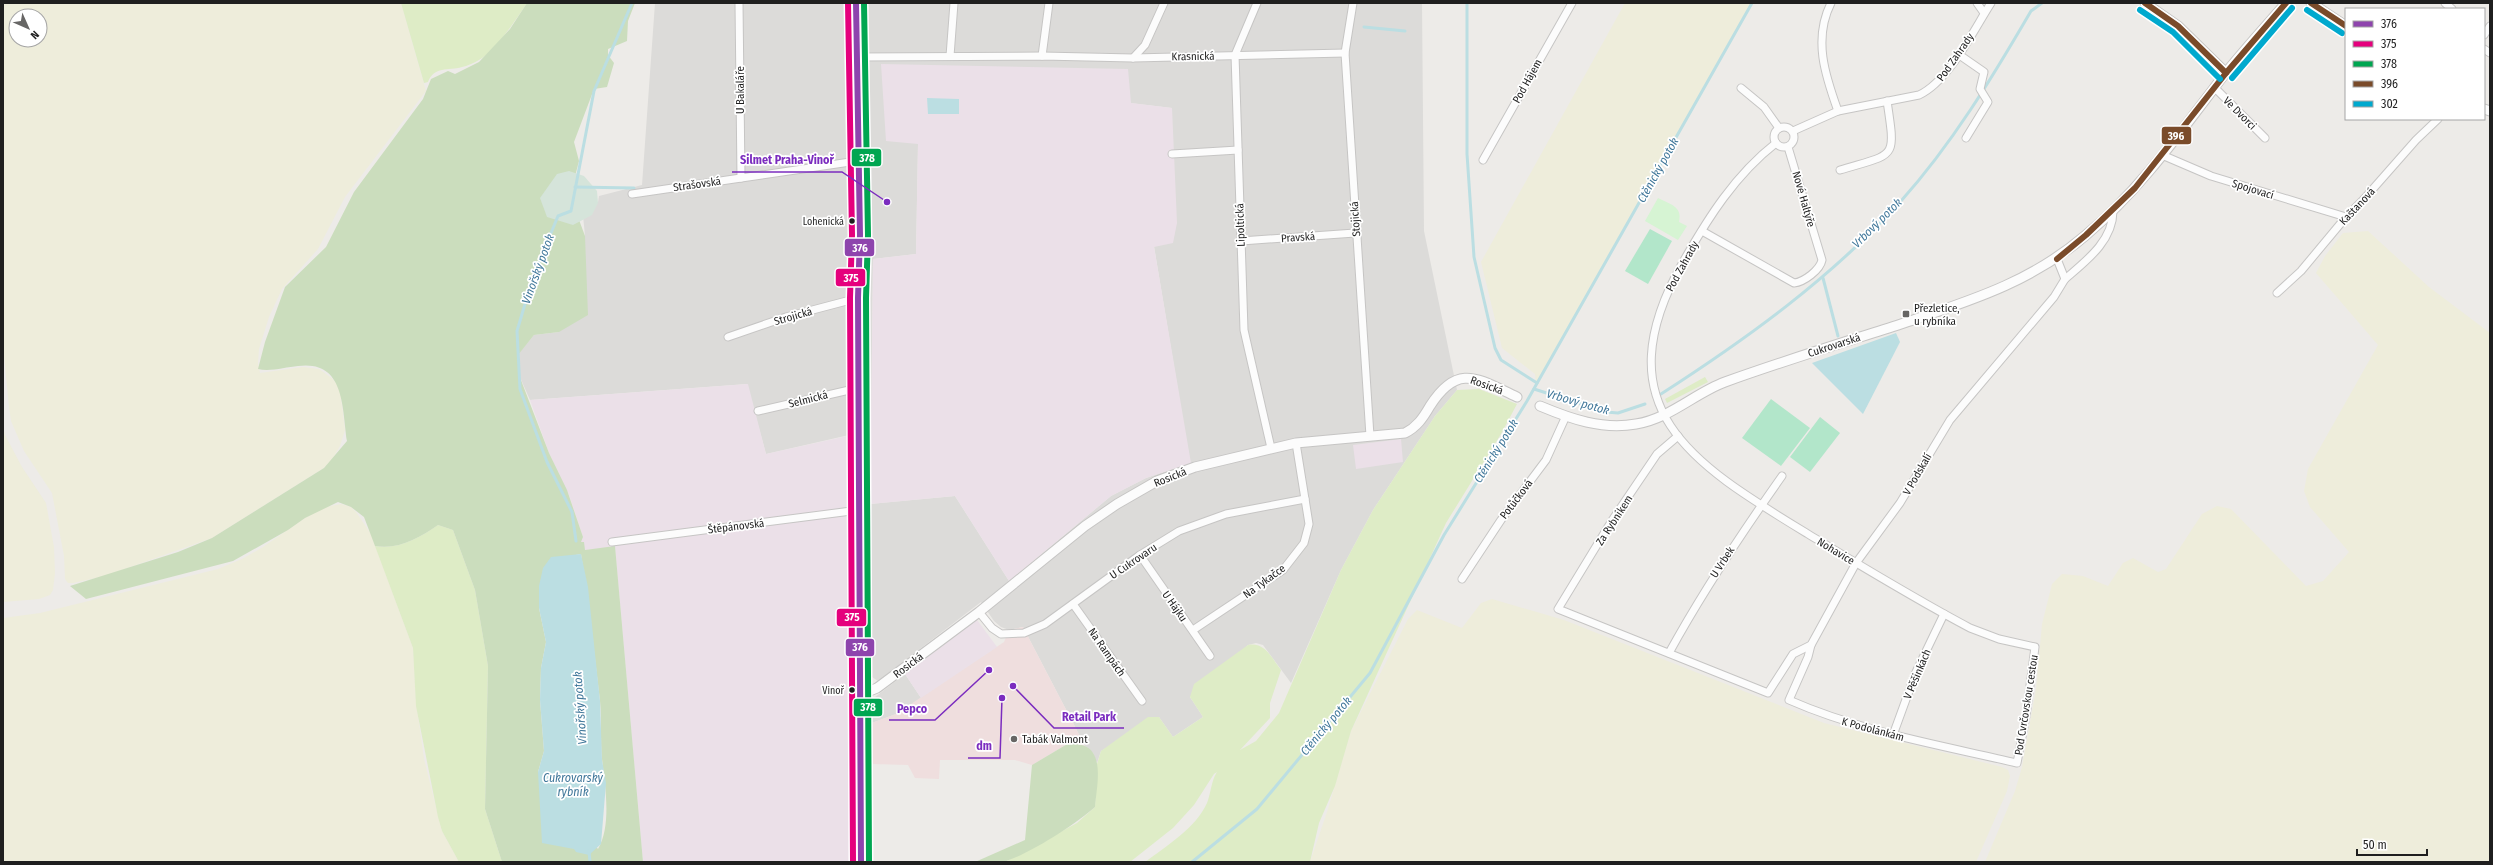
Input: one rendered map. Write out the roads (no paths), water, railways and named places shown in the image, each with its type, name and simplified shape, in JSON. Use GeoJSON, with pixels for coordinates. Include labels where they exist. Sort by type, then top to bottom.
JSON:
{"type":"FeatureCollection","features":[{"type":"Feature","properties":{"kind":"main road"},"geometry":{"type":"LineString","coordinates":[[856,3],[857,161],[860,234],[858,388],[861,862]]}},
{"type":"Feature","properties":{"kind":"street","name":"U Bakaláře"},"geometry":{"type":"LineString","coordinates":[[739,3],[741,178]]}},
{"type":"Feature","properties":{"kind":"street"},"geometry":{"type":"LineString","coordinates":[[950,56],[954,3]]}},
{"type":"Feature","properties":{"kind":"street"},"geometry":{"type":"LineString","coordinates":[[856,57],[1042,56],[1049,3]]}},
{"type":"Feature","properties":{"kind":"street"},"geometry":{"type":"LineString","coordinates":[[1133,58],[1145,44],[1164,3]]}},
{"type":"Feature","properties":{"kind":"street","name":"Lipoltická"},"geometry":{"type":"LineString","coordinates":[[1257,3],[1235,55],[1244,330],[1271,448]]}},
{"type":"Feature","properties":{"kind":"street","name":"Stojická"},"geometry":{"type":"LineString","coordinates":[[1353,3],[1345,53],[1355,233],[1370,436]]}},
{"type":"Feature","properties":{"kind":"street","name":"Pod Hájem"},"geometry":{"type":"LineString","coordinates":[[1483,160],[1572,3]]}},
{"type":"Feature","properties":{"kind":"street"},"geometry":{"type":"LineString","coordinates":[[1831,3],[1822,27],[1821,49],[1838,111]]}},
{"type":"Feature","properties":{"kind":"street"},"geometry":{"type":"LineString","coordinates":[[1977,3],[1984,13]]}},
{"type":"Feature","properties":{"kind":"street","name":"Pod Zahrady"},"geometry":{"type":"LineString","coordinates":[[1793,131],[1838,111],[1919,96],[1931,90],[1958,54],[1991,3]]}},
{"type":"Feature","properties":{"kind":"street"},"geometry":{"type":"LineString","coordinates":[[2145,3],[2178,26],[2226,73]]}},
{"type":"Feature","properties":{"kind":"street","name":"Cukrovarská"},"geometry":{"type":"LineString","coordinates":[[1540,406],[1588,423],[1618,427],[1639,424],[1664,415],[1718,385],[1978,298],[2022,280],[2057,259],[2113,211],[2162,155],[2226,73],[2286,3]]}},
{"type":"Feature","properties":{"kind":"street"},"geometry":{"type":"LineString","coordinates":[[2312,3],[2345,25]]}},
{"type":"Feature","properties":{"kind":"street","name":"Krasnická"},"geometry":{"type":"LineString","coordinates":[[1042,56],[1133,58],[1345,53]]}},
{"type":"Feature","properties":{"kind":"street"},"geometry":{"type":"LineString","coordinates":[[1958,54],[1984,72],[1983,95],[1988,102],[1966,138]]}},
{"type":"Feature","properties":{"kind":"street"},"geometry":{"type":"LineString","coordinates":[[1741,88],[1764,107],[1779,128]]}},
{"type":"Feature","properties":{"kind":"street","name":"Ve Dvorci"},"geometry":{"type":"LineString","coordinates":[[2214,88],[2265,138]]}},
{"type":"Feature","properties":{"kind":"street"},"geometry":{"type":"LineString","coordinates":[[1840,170],[1881,157],[1890,152],[1893,142],[1887,101]]}},
{"type":"Feature","properties":{"kind":"street","name":"Kaštanová"},"geometry":{"type":"LineString","coordinates":[[2277,293],[2301,271],[2346,217],[2437,120]]}},
{"type":"Feature","properties":{"kind":"street"},"geometry":{"type":"LineString","coordinates":[[1785,126],[1793,131],[1794,140],[1788,147],[1782,147],[1776,143],[1774,134],[1779,128],[1785,126]]}},
{"type":"Feature","properties":{"kind":"street","name":"Pod Zahrady"},"geometry":{"type":"LineString","coordinates":[[1664,415],[1651,374],[1652,341],[1662,306],[1671,284],[1702,231],[1743,173],[1776,143]]}},
{"type":"Feature","properties":{"kind":"street","name":"Nové Haltýře"},"geometry":{"type":"LineString","coordinates":[[1702,231],[1794,283],[1804,280],[1821,265],[1822,260],[1788,147]]}},
{"type":"Feature","properties":{"kind":"street"},"geometry":{"type":"LineString","coordinates":[[1172,154],[1238,150]]}},
{"type":"Feature","properties":{"kind":"street","name":"Spojovací"},"geometry":{"type":"LineString","coordinates":[[2162,155],[2210,176],[2346,217]]}},
{"type":"Feature","properties":{"kind":"street","name":"Strašovská"},"geometry":{"type":"LineString","coordinates":[[632,194],[845,164],[857,161]]}},
{"type":"Feature","properties":{"kind":"street","name":"V Podskalí"},"geometry":{"type":"LineString","coordinates":[[1811,645],[1856,563],[1900,503],[1950,420],[2054,297],[2065,279],[2098,249],[2113,222],[2113,211]]}},
{"type":"Feature","properties":{"kind":"street","name":"Pravská"},"geometry":{"type":"LineString","coordinates":[[1241,241],[1355,233]]}},
{"type":"Feature","properties":{"kind":"street"},"geometry":{"type":"LineString","coordinates":[[2057,259],[2065,279]]}},
{"type":"Feature","properties":{"kind":"street","name":"Strojická"},"geometry":{"type":"LineString","coordinates":[[728,337],[786,317],[858,298]]}},
{"type":"Feature","properties":{"kind":"street","name":"Rosická"},"geometry":{"type":"LineString","coordinates":[[860,695],[877,688],[979,612],[1117,504],[1157,481],[1195,468],[1296,443],[1405,433],[1418,425],[1444,387],[1457,378],[1473,378],[1517,397]]}},
{"type":"Feature","properties":{"kind":"street","name":"Selmická"},"geometry":{"type":"LineString","coordinates":[[758,411],[858,388]]}},
{"type":"Feature","properties":{"kind":"street","name":"Nohavice"},"geometry":{"type":"LineString","coordinates":[[1664,415],[1678,436],[1706,467],[1762,506],[1856,563],[1970,628],[1999,639],[2035,646]]}},
{"type":"Feature","properties":{"kind":"street","name":"Potůčková"},"geometry":{"type":"LineString","coordinates":[[1462,580],[1501,520],[1546,460],[1566,416]]}},
{"type":"Feature","properties":{"kind":"street","name":"Za Rybníkem"},"geometry":{"type":"LineString","coordinates":[[1669,653],[1558,609],[1607,529],[1657,454],[1678,436]]}},
{"type":"Feature","properties":{"kind":"street","name":"Na Tykačce"},"geometry":{"type":"LineString","coordinates":[[1193,630],[1283,570],[1296,555],[1307,535],[1309,524],[1296,443]]}},
{"type":"Feature","properties":{"kind":"street","name":"U Vrbek"},"geometry":{"type":"LineString","coordinates":[[1669,653],[1698,600],[1782,476]]}},
{"type":"Feature","properties":{"kind":"street","name":"U Cukrovaru"},"geometry":{"type":"LineString","coordinates":[[979,612],[992,628],[1001,634],[1024,633],[1045,624],[1140,555],[1179,531],[1226,514],[1305,499]]}},
{"type":"Feature","properties":{"kind":"street","name":"Štěpánovská"},"geometry":{"type":"LineString","coordinates":[[612,542],[859,510]]}},
{"type":"Feature","properties":{"kind":"street","name":"U Hájku"},"geometry":{"type":"LineString","coordinates":[[1140,555],[1210,656]]}},
{"type":"Feature","properties":{"kind":"street","name":"Na Rampách"},"geometry":{"type":"LineString","coordinates":[[1073,604],[1142,701]]}},
{"type":"Feature","properties":{"kind":"street","name":"V Pěšinkách"},"geometry":{"type":"LineString","coordinates":[[1893,736],[1916,672],[1944,614]]}},
{"type":"Feature","properties":{"kind":"street"},"geometry":{"type":"LineString","coordinates":[[1669,653],[1768,693],[1793,654],[1811,645]]}},
{"type":"Feature","properties":{"kind":"street","name":"K Podolánkám"},"geometry":{"type":"LineString","coordinates":[[1811,645],[1808,657],[1789,700],[1838,720],[1893,736],[2017,763]]}},
{"type":"Feature","properties":{"kind":"street","name":"Pod Cvrčovskou cestou"},"geometry":{"type":"LineString","coordinates":[[2017,763],[2026,716],[2035,646]]}},
{"type":"Feature","properties":{"kind":"water"},"geometry":{"type":"Polygon","coordinates":[[[927,98],[959,99],[959,114],[928,114],[927,98]]]}},
{"type":"Feature","properties":{"kind":"water"},"geometry":{"type":"Polygon","coordinates":[[[1896,333],[1900,342],[1863,414],[1812,363],[1896,333]]]}},
{"type":"Feature","properties":{"kind":"water","name":"Cukrovarský rybník"},"geometry":{"type":"Polygon","coordinates":[[[581,554],[588,587],[600,701],[602,760],[606,783],[601,844],[589,855],[576,852],[574,849],[542,843],[538,772],[544,751],[540,700],[541,668],[546,642],[539,608],[539,586],[543,568],[551,557],[581,554]]]}},
{"type":"Feature","properties":{"kind":"waterway","name":"Vinořský potok"},"geometry":{"type":"LineString","coordinates":[[576,541],[572,512],[547,462],[520,389],[517,331],[533,277],[558,216],[571,211],[594,91],[632,3]]}},
{"type":"Feature","properties":{"kind":"waterway"},"geometry":{"type":"LineString","coordinates":[[1467,3],[1467,154],[1474,257],[1495,348],[1501,360],[1537,383]]}},
{"type":"Feature","properties":{"kind":"waterway","name":"Ctěnický potok"},"geometry":{"type":"LineString","coordinates":[[1192,862],[1257,809],[1370,673],[1444,535],[1527,401],[1752,3]]}},
{"type":"Feature","properties":{"kind":"waterway","name":"Vrbový potok"},"geometry":{"type":"LineString","coordinates":[[1661,394],[1757,329],[1817,281],[1874,229],[1901,201],[1937,157],[1986,86],[2031,11],[2042,3]]}},
{"type":"Feature","properties":{"kind":"waterway"},"geometry":{"type":"LineString","coordinates":[[1364,27],[1405,31]]}},
{"type":"Feature","properties":{"kind":"waterway"},"geometry":{"type":"LineString","coordinates":[[575,187],[634,188]]}},
{"type":"Feature","properties":{"kind":"waterway"},"geometry":{"type":"LineString","coordinates":[[1823,278],[1838,336]]}},
{"type":"Feature","properties":{"kind":"waterway","name":"Vrbový potok"},"geometry":{"type":"LineString","coordinates":[[1534,389],[1606,412],[1618,413],[1645,404]]}},
{"type":"Feature","properties":{"kind":"waterway","name":"Vinořský potok"},"geometry":{"type":"LineString","coordinates":[[589,851],[590,862]]}},
{"type":"Feature","properties":{"kind":"place","name":"Silmet Praha-Vinoř"},"geometry":{"type":"Point","coordinates":[887,202]}},
{"type":"Feature","properties":{"kind":"place","name":"Lohenická"},"geometry":{"type":"Point","coordinates":[852,221]}},
{"type":"Feature","properties":{"kind":"place","name":"Přezletice, u rybníka"},"geometry":{"type":"Point","coordinates":[1906,314]}},
{"type":"Feature","properties":{"kind":"place","name":"Pepco"},"geometry":{"type":"Point","coordinates":[989,670]}},
{"type":"Feature","properties":{"kind":"place","name":"Retail Park"},"geometry":{"type":"Point","coordinates":[1013,686]}},
{"type":"Feature","properties":{"kind":"place","name":"Vinoř"},"geometry":{"type":"Point","coordinates":[852,690]}},
{"type":"Feature","properties":{"kind":"place","name":"dm"},"geometry":{"type":"Point","coordinates":[1002,698]}},
{"type":"Feature","properties":{"kind":"place","name":"Tabák Valmont"},"geometry":{"type":"Point","coordinates":[1014,739]}}]}
